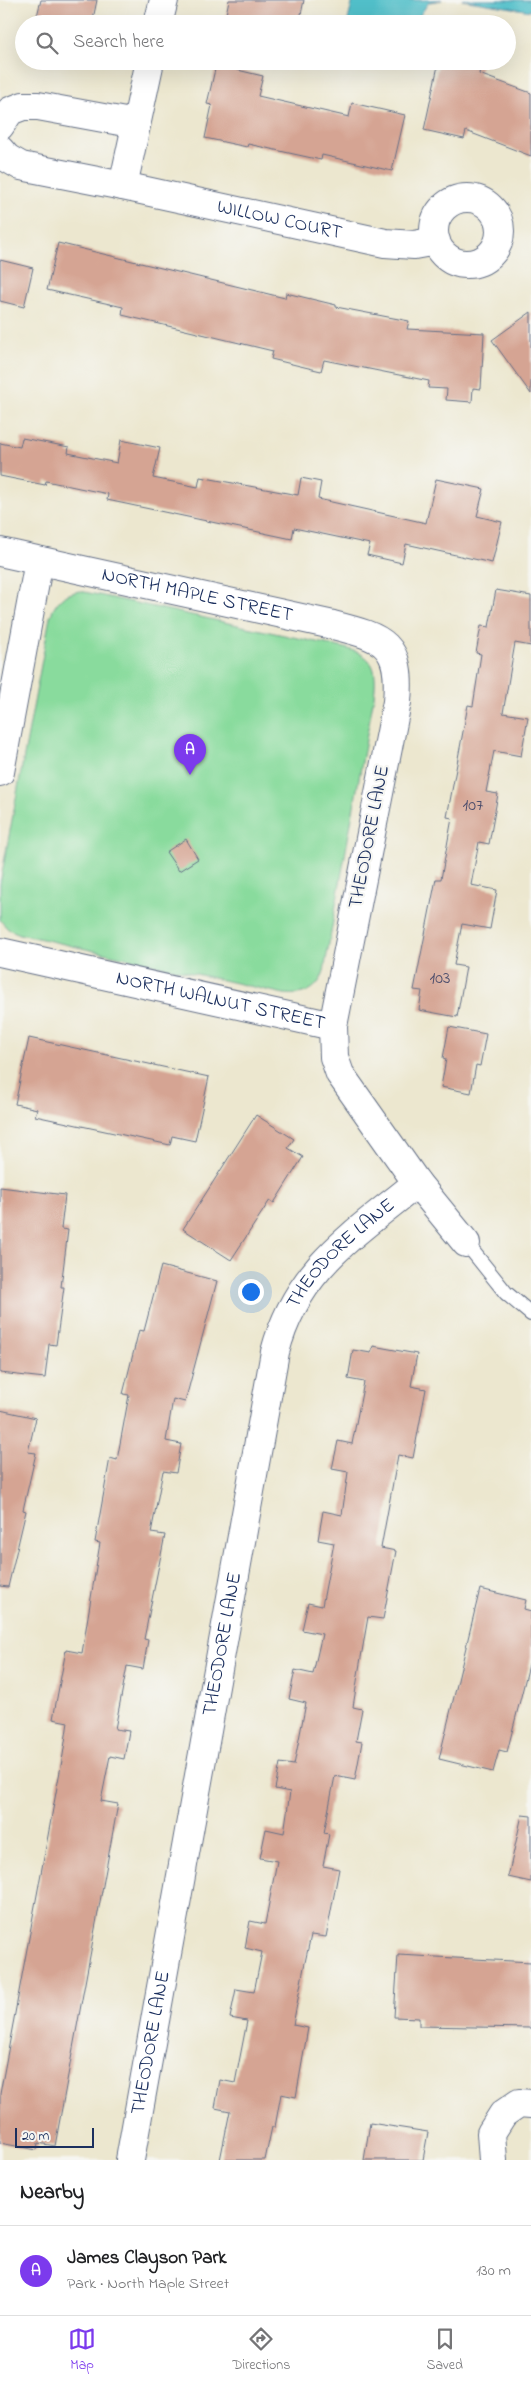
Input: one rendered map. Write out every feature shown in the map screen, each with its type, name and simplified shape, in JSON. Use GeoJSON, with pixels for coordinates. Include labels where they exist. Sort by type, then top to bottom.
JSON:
{"type":"FeatureCollection","features":[{"type":"Feature","properties":{"kind":"street"},"geometry":{"type":"LineString","coordinates":[[160,15],[164,0]]}},
{"type":"Feature","properties":{"kind":"street"},"geometry":{"type":"LineString","coordinates":[[123,186],[148,70]]}},
{"type":"Feature","properties":{"kind":"street"},"geometry":{"type":"LineString","coordinates":[[0,126],[10,111],[31,105],[136,124]]}},
{"type":"Feature","properties":{"kind":"street","name":"WILLOW COURT"},"geometry":{"type":"LineString","coordinates":[[0,150],[7,158],[20,166],[123,186],[385,243],[414,245],[436,241]]}},
{"type":"Feature","properties":{"kind":"street","name":"NORTH MAPLE STREET"},"geometry":{"type":"LineString","coordinates":[[0,552],[341,627],[373,636],[390,649]]}},
{"type":"Feature","properties":{"kind":"street"},"geometry":{"type":"LineString","coordinates":[[0,772],[39,561]]}},
{"type":"Feature","properties":{"kind":"street","name":"THEODORE LANE"},"geometry":{"type":"LineString","coordinates":[[333,1026],[397,702],[398,671],[390,649]]}},
{"type":"Feature","properties":{"kind":"street","name":"NORTH WALNUT STREET"},"geometry":{"type":"LineString","coordinates":[[0,952],[333,1026],[332,1045],[338,1071],[417,1183],[466,1243]]}},
{"type":"Feature","properties":{"kind":"street","name":"THEODORE LANE"},"geometry":{"type":"LineString","coordinates":[[130,2160],[275,1352],[281,1328],[309,1278],[330,1255],[417,1183]]}},
{"type":"Feature","properties":{"kind":"street"},"geometry":{"type":"LineString","coordinates":[[493,2160],[491,2133],[502,2114],[519,2103],[531,2104]]}},
{"type":"Feature","properties":{"kind":"lane"},"geometry":{"type":"LineString","coordinates":[[466,1243],[506,1293],[531,1314]]}},
{"type":"Feature","properties":{"kind":"green space"},"geometry":{"type":"Polygon","coordinates":[[[80,591],[344,648],[361,654],[371,664],[375,677],[374,696],[324,971],[318,983],[308,991],[297,994],[284,994],[20,934],[8,929],[0,920],[0,884],[50,617],[61,599],[69,594],[80,591]]]}},
{"type":"Feature","properties":{"kind":"water"},"geometry":{"type":"Polygon","coordinates":[[[353,0],[442,0],[429,2],[420,15],[349,15],[353,0]]]}},
{"type":"Feature","properties":{"kind":"water"},"geometry":{"type":"Polygon","coordinates":[[[462,0],[531,0],[531,11],[462,0]]]}},
{"type":"Feature","properties":{"kind":"building"},"geometry":{"type":"Polygon","coordinates":[[[41,0],[97,0],[94,15],[37,15],[41,0]]]}},
{"type":"Feature","properties":{"kind":"building"},"geometry":{"type":"Polygon","coordinates":[[[229,0],[304,0],[301,15],[226,15],[229,0]]]}},
{"type":"Feature","properties":{"kind":"building"},"geometry":{"type":"Polygon","coordinates":[[[215,70],[237,70],[263,76],[258,96],[349,117],[352,103],[405,115],[392,171],[322,155],[321,160],[248,144],[247,147],[205,138],[212,105],[207,104],[215,70]]]}},
{"type":"Feature","properties":{"kind":"building"},"geometry":{"type":"Polygon","coordinates":[[[437,70],[480,70],[479,74],[531,93],[531,156],[466,131],[464,139],[424,130],[437,70]]]}},
{"type":"Feature","properties":{"kind":"building"},"geometry":{"type":"Polygon","coordinates":[[[58,243],[285,298],[286,293],[336,305],[336,307],[409,321],[407,329],[484,333],[481,389],[473,388],[472,402],[446,400],[447,389],[428,388],[429,381],[324,360],[321,371],[271,359],[273,351],[122,315],[123,307],[47,290],[58,243]]]}},
{"type":"Feature","properties":{"kind":"building"},"geometry":{"type":"Polygon","coordinates":[[[0,260],[33,268],[24,307],[0,301],[0,260]]]}},
{"type":"Feature","properties":{"kind":"building"},"geometry":{"type":"Polygon","coordinates":[[[531,312],[531,394],[492,340],[531,312]]]}},
{"type":"Feature","properties":{"kind":"building"},"geometry":{"type":"Polygon","coordinates":[[[22,438],[69,447],[68,453],[117,463],[121,440],[160,448],[153,478],[198,487],[200,477],[298,495],[301,478],[321,482],[318,499],[426,523],[436,479],[484,489],[477,516],[502,522],[492,563],[406,544],[402,563],[367,555],[370,544],[294,528],[292,539],[107,500],[108,494],[46,481],[45,485],[0,476],[0,443],[20,447],[22,438]]]}},
{"type":"Feature","properties":{"kind":"building"},"geometry":{"type":"Polygon","coordinates":[[[496,590],[531,596],[531,646],[515,643],[503,713],[528,717],[521,756],[494,751],[486,792],[498,794],[489,844],[479,842],[471,885],[497,890],[490,929],[462,924],[454,965],[466,967],[457,1017],[419,1010],[422,991],[414,990],[436,879],[441,879],[452,818],[447,817],[468,705],[473,706],[481,654],[476,653],[481,626],[489,627],[496,590]]]}},
{"type":"Feature","properties":{"kind":"building"},"geometry":{"type":"Polygon","coordinates":[[[186,839],[198,859],[179,871],[166,852],[186,839]]]}},
{"type":"Feature","properties":{"kind":"building"},"geometry":{"type":"Polygon","coordinates":[[[449,1027],[486,1034],[480,1066],[476,1065],[471,1093],[441,1087],[446,1059],[443,1058],[449,1027]]]}},
{"type":"Feature","properties":{"kind":"building"},"geometry":{"type":"Polygon","coordinates":[[[29,1038],[209,1077],[195,1141],[172,1136],[170,1145],[35,1116],[37,1109],[15,1104],[29,1038]]]}},
{"type":"Feature","properties":{"kind":"building"},"geometry":{"type":"Polygon","coordinates":[[[256,1115],[294,1139],[288,1148],[303,1157],[274,1203],[270,1200],[231,1260],[183,1229],[256,1115]]]}},
{"type":"Feature","properties":{"kind":"building"},"geometry":{"type":"Polygon","coordinates":[[[0,1187],[65,1195],[61,1229],[68,1230],[61,1287],[64,1287],[56,1345],[49,1344],[45,1378],[0,1373],[0,1187]]]}},
{"type":"Feature","properties":{"kind":"building"},"geometry":{"type":"Polygon","coordinates":[[[161,1266],[217,1281],[185,1402],[173,1399],[166,1441],[181,1444],[176,1473],[163,1471],[151,1533],[165,1535],[144,1639],[148,1640],[143,1669],[127,1666],[115,1729],[129,1731],[124,1759],[110,1756],[101,1801],[118,1804],[55,2146],[38,2143],[37,2150],[0,2143],[0,2094],[68,1722],[53,1719],[66,1650],[82,1653],[100,1543],[95,1542],[110,1458],[117,1460],[129,1395],[123,1394],[139,1330],[144,1331],[161,1266]]]}},
{"type":"Feature","properties":{"kind":"building"},"geometry":{"type":"Polygon","coordinates":[[[373,1346],[417,1354],[411,1386],[426,1389],[413,1458],[398,1455],[381,1548],[396,1551],[383,1619],[368,1617],[353,1707],[362,1709],[356,1741],[362,1742],[355,1780],[335,1776],[324,1833],[329,1834],[323,1866],[339,1869],[326,1937],[311,1935],[293,2025],[308,2028],[296,2097],[281,2094],[275,2127],[272,2127],[265,2160],[220,2160],[230,2111],[215,2108],[220,2080],[235,2083],[247,2021],[230,2018],[236,1989],[254,1992],[262,1952],[245,1948],[250,1921],[265,1924],[277,1861],[260,1858],[266,1829],[284,1833],[290,1792],[275,1789],[280,1763],[294,1765],[306,1703],[289,1699],[295,1670],[313,1674],[322,1634],[302,1630],[308,1603],[322,1606],[334,1543],[318,1540],[323,1511],[342,1515],[348,1472],[332,1469],[338,1441],[352,1444],[364,1382],[348,1379],[353,1350],[371,1353],[373,1346]]]}},
{"type":"Feature","properties":{"kind":"building"},"geometry":{"type":"Polygon","coordinates":[[[0,1410],[36,1418],[28,1452],[36,1453],[23,1510],[26,1511],[8,1587],[0,1586],[0,1410]]]}},
{"type":"Feature","properties":{"kind":"building"},"geometry":{"type":"Polygon","coordinates":[[[480,1589],[526,1600],[524,1609],[531,1611],[531,1657],[507,1752],[499,1750],[493,1772],[439,1759],[480,1589]]]}},
{"type":"Feature","properties":{"kind":"building"},"geometry":{"type":"Polygon","coordinates":[[[522,1815],[531,1816],[531,1882],[508,1877],[522,1815]]]}},
{"type":"Feature","properties":{"kind":"building"},"geometry":{"type":"Polygon","coordinates":[[[398,1955],[531,1962],[531,2028],[419,2026],[419,2018],[394,2017],[398,1955]]]}},
{"type":"Feature","properties":{"kind":"building"},"geometry":{"type":"Polygon","coordinates":[[[370,2123],[428,2132],[423,2160],[364,2160],[370,2123]]]}},
{"type":"Feature","properties":{"kind":"place","name":"James Clayson Park"},"geometry":{"type":"Point","coordinates":[190,775]}}]}
